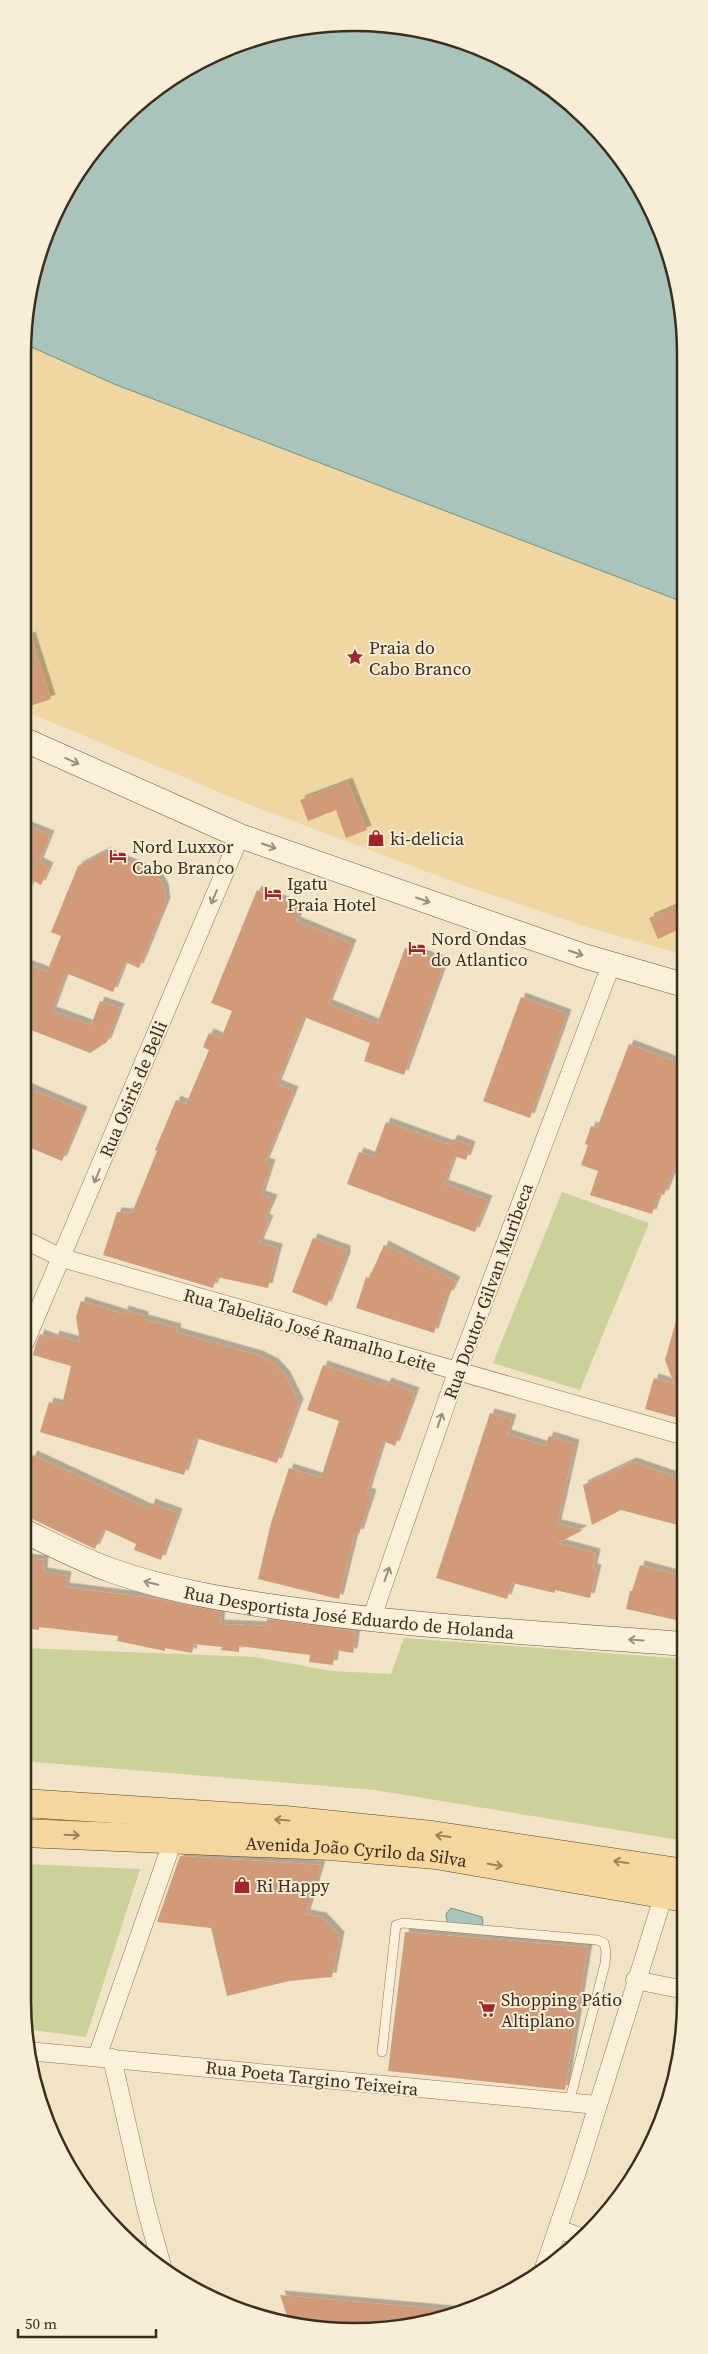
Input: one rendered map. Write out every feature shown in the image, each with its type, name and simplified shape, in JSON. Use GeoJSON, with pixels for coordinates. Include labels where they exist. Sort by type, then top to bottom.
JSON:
{"type":"FeatureCollection","features":[{"type":"Feature","properties":{"kind":"main road"},"geometry":{"type":"LineString","coordinates":[[31,743],[240,836],[611,964],[677,983]]}},
{"type":"Feature","properties":{"kind":"main road","name":"Rua Desportista José Eduardo de Holanda"},"geometry":{"type":"LineString","coordinates":[[31,1534],[85,1560],[150,1583],[252,1604],[371,1620],[677,1643]]}},
{"type":"Feature","properties":{"kind":"main road","name":"Avenida João Cyrilo da Silva"},"geometry":{"type":"LineString","coordinates":[[31,1804],[284,1820],[432,1834],[677,1872]]}},
{"type":"Feature","properties":{"kind":"main road","name":"Avenida João Cyrilo da Silva"},"geometry":{"type":"LineString","coordinates":[[31,1833],[330,1846],[436,1855],[675,1896]]}},
{"type":"Feature","properties":{"kind":"street","name":"Rua Osiris de Belli"},"geometry":{"type":"LineString","coordinates":[[31,1328],[240,836]]}},
{"type":"Feature","properties":{"kind":"street","name":"Rua Doutor Gilvan Muribeca"},"geometry":{"type":"LineString","coordinates":[[371,1620],[457,1372],[611,964]]}},
{"type":"Feature","properties":{"kind":"street","name":"Rua Tabelião José Ramalho Leite"},"geometry":{"type":"LineString","coordinates":[[31,1243],[62,1258],[677,1434]]}},
{"type":"Feature","properties":{"kind":"street"},"geometry":{"type":"LineString","coordinates":[[159,2257],[105,2058],[174,1840]]}},
{"type":"Feature","properties":{"kind":"street"},"geometry":{"type":"LineString","coordinates":[[548,2258],[636,1980],[675,1896]]}},
{"type":"Feature","properties":{"kind":"street"},"geometry":{"type":"LineString","coordinates":[[636,1980],[677,1988]]}},
{"type":"Feature","properties":{"kind":"street","name":"Rua Poeta Targino Teixeira"},"geometry":{"type":"LineString","coordinates":[[35,2052],[596,2105]]}},
{"type":"Feature","properties":{"kind":"street"},"geometry":{"type":"LineString","coordinates":[[558,2229],[575,2235]]}},
{"type":"Feature","properties":{"kind":"lane"},"geometry":{"type":"LineString","coordinates":[[382,2052],[396,1925],[403,1924],[597,1940],[604,1943],[606,1951],[605,1964],[570,2103]]}},
{"type":"Feature","properties":{"kind":"green space"},"geometry":{"type":"Polygon","coordinates":[[[562,1192],[649,1223],[580,1390],[493,1363],[562,1192]]]}},
{"type":"Feature","properties":{"kind":"green space"},"geometry":{"type":"Polygon","coordinates":[[[404,1638],[677,1658],[677,1840],[375,1790],[31,1762],[31,1648],[255,1657],[331,1671],[391,1674],[404,1638]]]}},
{"type":"Feature","properties":{"kind":"green space"},"geometry":{"type":"Polygon","coordinates":[[[31,1864],[140,1869],[86,2037],[33,2030],[31,2000],[31,1864]]]}},
{"type":"Feature","properties":{"kind":"sand","name":"Praia do Cabo Branco"},"geometry":{"type":"Polygon","coordinates":[[[31,347],[114,384],[677,600],[677,953],[593,929],[465,886],[248,804],[31,714],[31,347]]]}},
{"type":"Feature","properties":{"kind":"water"},"geometry":{"type":"Polygon","coordinates":[[[333,32],[375,32],[417,37],[458,48],[515,74],[533,86],[567,111],[597,141],[634,193],[660,250],[671,291],[676,333],[677,600],[114,384],[31,347],[34,312],[37,291],[48,250],[74,193],[111,141],[141,111],[193,74],[211,65],[250,48],[291,37],[333,32]]]}},
{"type":"Feature","properties":{"kind":"water"},"geometry":{"type":"Polygon","coordinates":[[[451,1908],[482,1917],[483,1923],[479,1929],[447,1923],[446,1914],[451,1908]]]}},
{"type":"Feature","properties":{"kind":"building"},"geometry":{"type":"Polygon","coordinates":[[[31,636],[51,699],[31,706],[31,636]]]}},
{"type":"Feature","properties":{"kind":"building"},"geometry":{"type":"Polygon","coordinates":[[[348,782],[367,830],[346,838],[336,810],[308,821],[300,800],[348,782]]]}},
{"type":"Feature","properties":{"kind":"building"},"geometry":{"type":"Polygon","coordinates":[[[31,828],[50,835],[39,862],[49,867],[41,885],[32,880],[31,883],[31,828]]]}},
{"type":"Feature","properties":{"kind":"building"},"geometry":{"type":"Polygon","coordinates":[[[105,852],[156,874],[164,888],[166,902],[139,968],[125,962],[113,992],[66,973],[52,1011],[91,1025],[100,1001],[120,1008],[107,1042],[90,1053],[31,1030],[31,966],[47,972],[61,936],[51,932],[78,866],[105,852]]]}},
{"type":"Feature","properties":{"kind":"building"},"geometry":{"type":"Polygon","coordinates":[[[257,890],[301,908],[296,921],[352,944],[328,1004],[377,1024],[405,948],[445,962],[404,1075],[364,1061],[370,1043],[304,1017],[277,1084],[294,1091],[265,1162],[271,1164],[261,1195],[273,1199],[265,1218],[269,1220],[259,1243],[278,1248],[268,1288],[217,1277],[213,1288],[103,1255],[117,1212],[132,1213],[176,1100],[186,1104],[209,1050],[203,1047],[209,1033],[221,1038],[232,1011],[211,1003],[257,890]]]}},
{"type":"Feature","properties":{"kind":"building"},"geometry":{"type":"Polygon","coordinates":[[[677,906],[677,930],[658,939],[649,918],[677,906]]]}},
{"type":"Feature","properties":{"kind":"building"},"geometry":{"type":"Polygon","coordinates":[[[521,997],[567,1014],[530,1118],[483,1101],[521,997]]]}},
{"type":"Feature","properties":{"kind":"building"},"geometry":{"type":"Polygon","coordinates":[[[629,1044],[677,1062],[677,1162],[664,1195],[659,1193],[652,1214],[590,1195],[598,1171],[581,1165],[588,1145],[585,1144],[591,1126],[597,1128],[629,1044]]]}},
{"type":"Feature","properties":{"kind":"building"},"geometry":{"type":"Polygon","coordinates":[[[31,1089],[83,1111],[62,1161],[31,1148],[31,1089]]]}},
{"type":"Feature","properties":{"kind":"building"},"geometry":{"type":"Polygon","coordinates":[[[386,1122],[450,1145],[453,1139],[471,1146],[466,1160],[454,1156],[444,1184],[488,1200],[475,1232],[347,1184],[359,1152],[373,1157],[386,1122]]]}},
{"type":"Feature","properties":{"kind":"building"},"geometry":{"type":"Polygon","coordinates":[[[313,1238],[346,1250],[346,1257],[327,1306],[292,1292],[313,1238]]]}},
{"type":"Feature","properties":{"kind":"building"},"geometry":{"type":"Polygon","coordinates":[[[384,1245],[456,1281],[449,1295],[447,1294],[434,1333],[356,1308],[366,1277],[369,1278],[384,1245]]]}},
{"type":"Feature","properties":{"kind":"building"},"geometry":{"type":"Polygon","coordinates":[[[81,1301],[123,1314],[124,1310],[144,1316],[144,1319],[177,1328],[176,1332],[258,1355],[274,1363],[286,1376],[299,1403],[277,1463],[196,1438],[184,1475],[40,1432],[49,1402],[62,1405],[71,1366],[33,1355],[36,1343],[40,1334],[54,1339],[55,1335],[80,1342],[76,1317],[81,1301]]]}},
{"type":"Feature","properties":{"kind":"building"},"geometry":{"type":"Polygon","coordinates":[[[677,1318],[677,1418],[645,1409],[654,1378],[674,1384],[665,1360],[677,1318]]]}},
{"type":"Feature","properties":{"kind":"building"},"geometry":{"type":"Polygon","coordinates":[[[323,1365],[385,1386],[387,1382],[415,1392],[395,1446],[383,1441],[367,1492],[372,1494],[359,1534],[355,1533],[339,1599],[258,1579],[271,1523],[289,1468],[321,1478],[339,1421],[307,1410],[323,1365]]]}},
{"type":"Feature","properties":{"kind":"building"},"geometry":{"type":"Polygon","coordinates":[[[490,1413],[512,1419],[507,1434],[545,1446],[549,1436],[575,1444],[557,1524],[583,1530],[558,1543],[596,1553],[593,1568],[597,1569],[590,1598],[555,1590],[555,1593],[512,1583],[507,1599],[436,1578],[490,1413]]]}},
{"type":"Feature","properties":{"kind":"building"},"geometry":{"type":"Polygon","coordinates":[[[33,1455],[149,1509],[151,1503],[178,1513],[161,1560],[134,1550],[136,1544],[104,1529],[95,1549],[31,1518],[31,1459],[33,1455]]]}},
{"type":"Feature","properties":{"kind":"building"},"geometry":{"type":"Polygon","coordinates":[[[632,1462],[677,1477],[677,1525],[621,1510],[592,1525],[583,1485],[632,1462]]]}},
{"type":"Feature","properties":{"kind":"building"},"geometry":{"type":"Polygon","coordinates":[[[31,1559],[44,1560],[43,1572],[67,1576],[65,1587],[159,1599],[221,1612],[220,1624],[266,1626],[267,1619],[356,1631],[353,1653],[335,1650],[333,1665],[309,1662],[310,1655],[239,1646],[239,1652],[221,1650],[222,1647],[194,1644],[192,1653],[165,1648],[165,1651],[117,1641],[118,1636],[39,1627],[39,1630],[31,1629],[31,1559]]]}},
{"type":"Feature","properties":{"kind":"building"},"geometry":{"type":"Polygon","coordinates":[[[640,1565],[677,1575],[677,1620],[626,1609],[630,1591],[632,1591],[640,1565]]]}},
{"type":"Feature","properties":{"kind":"building"},"geometry":{"type":"Polygon","coordinates":[[[180,1856],[321,1865],[306,1914],[322,1917],[340,1936],[332,1977],[289,1981],[227,1996],[211,1928],[157,1922],[180,1856]]]}},
{"type":"Feature","properties":{"kind":"building","name":"Shopping Pátio Altiplano"},"geometry":{"type":"Polygon","coordinates":[[[405,1932],[588,1947],[565,2090],[388,2071],[405,1932]]]}},
{"type":"Feature","properties":{"kind":"building"},"geometry":{"type":"Polygon","coordinates":[[[280,2295],[446,2310],[417,2317],[354,2323],[287,2316],[280,2295]]]}},
{"type":"Feature","properties":{"kind":"place","name":"Praia do Cabo Branco"},"geometry":{"type":"Point","coordinates":[355,657]}},
{"type":"Feature","properties":{"kind":"place","name":"ki-delicia"},"geometry":{"type":"Point","coordinates":[376,838]}},
{"type":"Feature","properties":{"kind":"place","name":"Nord Luxxor Cabo Branco"},"geometry":{"type":"Point","coordinates":[118,856]}},
{"type":"Feature","properties":{"kind":"place","name":"Igatu Praia Hotel"},"geometry":{"type":"Point","coordinates":[273,893]}},
{"type":"Feature","properties":{"kind":"place","name":"Nord Ondas do Atlantico"},"geometry":{"type":"Point","coordinates":[417,948]}},
{"type":"Feature","properties":{"kind":"place","name":"Ri Happy"},"geometry":{"type":"Point","coordinates":[242,1885]}},
{"type":"Feature","properties":{"kind":"place","name":"Shopping Pátio Altiplano"},"geometry":{"type":"Point","coordinates":[487,2009]}}]}
